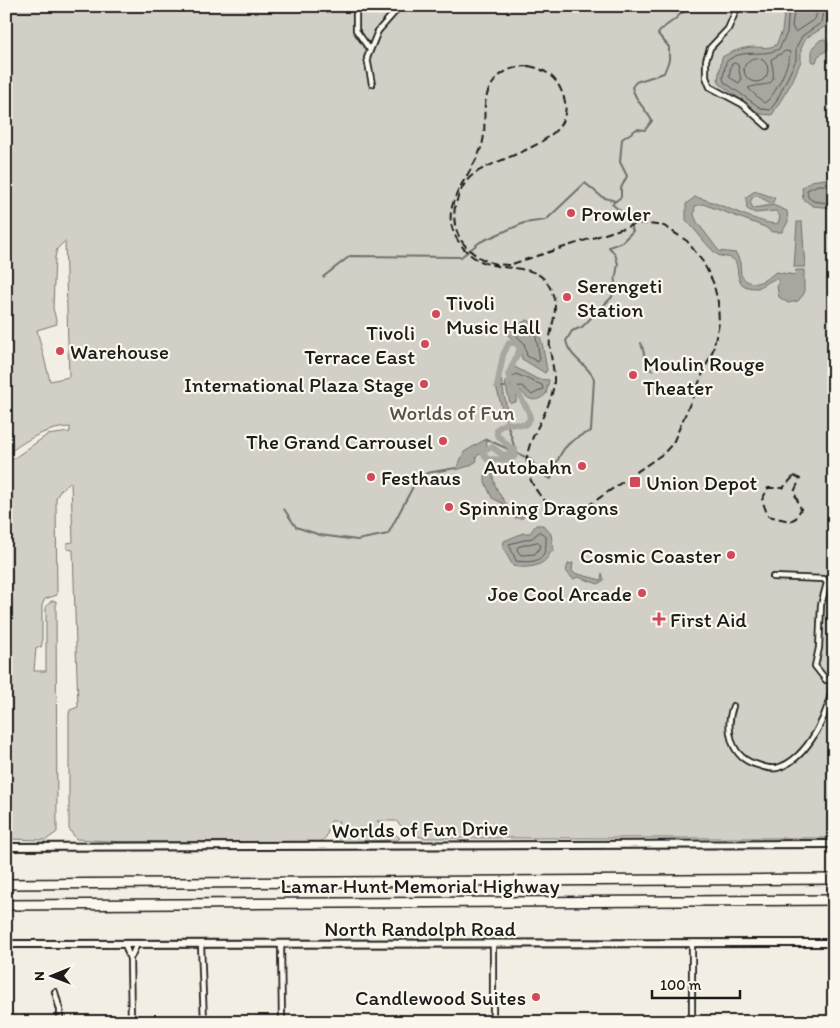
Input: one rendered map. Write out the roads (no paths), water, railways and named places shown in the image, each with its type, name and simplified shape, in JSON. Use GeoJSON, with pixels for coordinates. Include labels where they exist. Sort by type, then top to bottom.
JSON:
{"type":"FeatureCollection","features":[{"type":"Feature","properties":{"kind":"highway","name":"Lamar Hunt Memorial Highway"},"geometry":{"type":"LineString","coordinates":[[6,884],[834,880]]}},
{"type":"Feature","properties":{"kind":"highway","name":"Lamar Hunt Memorial Highway"},"geometry":{"type":"LineString","coordinates":[[6,905],[834,900]]}},
{"type":"Feature","properties":{"kind":"main road","name":"Worlds of Fun Drive"},"geometry":{"type":"LineString","coordinates":[[6,848],[16,846],[834,844]]}},
{"type":"Feature","properties":{"kind":"main road"},"geometry":{"type":"LineString","coordinates":[[6,940],[24,943]]}},
{"type":"Feature","properties":{"kind":"main road","name":"North Randolph Road"},"geometry":{"type":"LineString","coordinates":[[6,944],[834,943]]}},
{"type":"Feature","properties":{"kind":"street"},"geometry":{"type":"LineString","coordinates":[[356,6],[356,30],[370,50]]}},
{"type":"Feature","properties":{"kind":"street"},"geometry":{"type":"LineString","coordinates":[[372,84],[367,58],[378,31],[400,6]]}},
{"type":"Feature","properties":{"kind":"street"},"geometry":{"type":"LineString","coordinates":[[738,6],[728,29],[710,48],[706,60],[706,78],[710,87],[742,104],[767,126]]}},
{"type":"Feature","properties":{"kind":"street"},"geometry":{"type":"LineString","coordinates":[[733,706],[728,724],[733,745],[750,763],[776,768],[786,763],[812,739],[829,703],[833,680],[826,680],[815,666],[819,648],[820,605],[827,583],[824,579],[773,577]]}},
{"type":"Feature","properties":{"kind":"street"},"geometry":{"type":"LineString","coordinates":[[125,944],[130,959],[131,1022]]}},
{"type":"Feature","properties":{"kind":"street"},"geometry":{"type":"LineString","coordinates":[[130,959],[137,944]]}},
{"type":"Feature","properties":{"kind":"street"},"geometry":{"type":"LineString","coordinates":[[201,944],[204,1022]]}},
{"type":"Feature","properties":{"kind":"street"},"geometry":{"type":"LineString","coordinates":[[281,944],[282,1022]]}},
{"type":"Feature","properties":{"kind":"street"},"geometry":{"type":"LineString","coordinates":[[493,944],[493,1022]]}},
{"type":"Feature","properties":{"kind":"street"},"geometry":{"type":"LineString","coordinates":[[692,944],[692,1022]]}},
{"type":"Feature","properties":{"kind":"street"},"geometry":{"type":"LineString","coordinates":[[55,992],[60,1010],[60,1022]]}},
{"type":"Feature","properties":{"kind":"water"},"geometry":{"type":"Polygon","coordinates":[[[785,6],[834,8],[828,13],[826,26],[806,38],[801,49],[801,61],[792,82],[772,115],[760,114],[720,84],[718,79],[722,57],[744,48],[776,45],[782,31],[785,6]]]}},
{"type":"Feature","properties":{"kind":"water"},"geometry":{"type":"Polygon","coordinates":[[[824,39],[828,42],[829,49],[818,56],[816,62],[812,62],[812,48],[820,40],[824,39]]]}},
{"type":"Feature","properties":{"kind":"water"},"geometry":{"type":"Polygon","coordinates":[[[834,180],[834,208],[813,206],[803,199],[802,188],[811,181],[834,180]]]}},
{"type":"Feature","properties":{"kind":"water"},"geometry":{"type":"Polygon","coordinates":[[[755,191],[775,198],[772,204],[758,196],[753,197],[750,202],[753,208],[773,205],[787,211],[788,222],[782,232],[772,232],[765,227],[703,204],[695,206],[694,215],[697,222],[719,251],[736,253],[740,262],[741,275],[745,280],[754,283],[776,272],[795,275],[796,270],[804,270],[804,294],[798,301],[788,303],[779,297],[777,287],[779,282],[776,278],[758,288],[743,285],[738,277],[736,263],[733,259],[720,256],[714,252],[686,220],[686,204],[695,197],[763,221],[778,223],[780,217],[776,211],[755,213],[747,209],[746,197],[755,191]]]}},
{"type":"Feature","properties":{"kind":"water"},"geometry":{"type":"Polygon","coordinates":[[[797,222],[802,222],[805,267],[794,267],[797,222]]]}},
{"type":"Feature","properties":{"kind":"water"},"geometry":{"type":"Polygon","coordinates":[[[527,320],[532,323],[539,334],[547,370],[545,373],[522,359],[519,346],[508,335],[509,330],[527,320]]]}},
{"type":"Feature","properties":{"kind":"water"},"geometry":{"type":"Polygon","coordinates":[[[513,366],[537,379],[549,380],[546,394],[532,400],[520,390],[517,390],[516,402],[510,403],[505,383],[513,366]]]}},
{"type":"Feature","properties":{"kind":"water"},"geometry":{"type":"Polygon","coordinates":[[[498,378],[501,379],[507,409],[503,412],[496,386],[498,378]]]}},
{"type":"Feature","properties":{"kind":"water"},"geometry":{"type":"Polygon","coordinates":[[[486,439],[487,445],[484,456],[480,454],[476,457],[477,461],[456,470],[464,452],[486,439]]]}},
{"type":"Feature","properties":{"kind":"water"},"geometry":{"type":"Polygon","coordinates":[[[490,470],[493,472],[496,487],[504,501],[510,509],[524,512],[523,518],[514,518],[502,503],[492,498],[485,482],[485,473],[490,470]]]}},
{"type":"Feature","properties":{"kind":"water"},"geometry":{"type":"Polygon","coordinates":[[[536,525],[543,525],[551,534],[554,551],[540,564],[529,567],[513,566],[503,548],[504,541],[523,533],[530,533],[536,525]]]}},
{"type":"Feature","properties":{"kind":"water"},"geometry":{"type":"Polygon","coordinates":[[[573,563],[572,571],[574,573],[601,580],[602,573],[604,580],[598,584],[578,577],[573,579],[566,571],[568,564],[573,563]]]}},
{"type":"Feature","properties":{"kind":"waterway"},"geometry":{"type":"LineString","coordinates":[[486,439],[530,459],[541,474],[551,479],[564,449],[569,443],[591,431],[594,379],[588,369],[571,352],[566,341],[572,331],[582,327],[612,297],[618,264],[615,254],[609,247],[622,242],[633,231],[625,215],[612,204],[621,197],[621,188],[627,176],[620,162],[622,139],[637,129],[645,130],[652,121],[636,97],[632,87],[636,82],[664,73],[669,60],[669,47],[658,34],[660,31],[681,13],[703,6]]}},
{"type":"Feature","properties":{"kind":"waterway"},"geometry":{"type":"LineString","coordinates":[[323,277],[350,256],[461,257],[480,242],[524,223],[546,220],[585,183],[602,197],[615,201]]}},
{"type":"Feature","properties":{"kind":"waterway"},"geometry":{"type":"LineString","coordinates":[[497,386],[503,355],[509,343],[515,343],[519,346],[519,351],[508,375],[529,412],[530,419],[525,425],[506,423],[497,429],[497,435],[511,448],[509,454],[503,455],[492,447],[486,449],[483,453],[487,459],[510,460],[515,456],[515,449]]}},
{"type":"Feature","properties":{"kind":"waterway"},"geometry":{"type":"LineString","coordinates":[[641,343],[648,368],[652,370]]}},
{"type":"Feature","properties":{"kind":"waterway"},"geometry":{"type":"LineString","coordinates":[[503,410],[515,449]]}},
{"type":"Feature","properties":{"kind":"waterway"},"geometry":{"type":"LineString","coordinates":[[284,509],[296,527],[320,535],[357,540],[388,534],[416,481],[427,473],[456,468]]}},
{"type":"Feature","properties":{"kind":"railway"},"geometry":{"type":"LineString","coordinates":[[529,66],[548,74],[559,85],[566,108],[562,122],[552,134],[537,144],[487,167],[467,180],[456,202],[454,212],[456,230],[463,243],[484,260],[496,264],[509,265],[639,223],[664,226],[687,241],[703,262],[713,282],[718,302],[719,323],[713,350],[673,443],[664,453],[582,510],[564,510],[548,503],[539,494],[530,479],[527,466],[531,441],[549,403],[554,382],[550,337],[555,304],[548,284],[539,275],[527,270],[487,264],[473,257],[461,245],[453,231],[451,218],[452,206],[457,193],[477,158],[482,145],[486,97],[489,90],[496,79],[504,72],[514,68],[529,66]]}},
{"type":"Feature","properties":{"kind":"railway"},"geometry":{"type":"LineString","coordinates":[[794,476],[800,479],[794,492],[801,509],[796,518],[790,521],[768,516],[762,500],[768,488],[783,488],[794,476]]}},
{"type":"Feature","properties":{"kind":"place","name":"Prowler"},"geometry":{"type":"Point","coordinates":[571,213]}},
{"type":"Feature","properties":{"kind":"place","name":"Serengeti Station"},"geometry":{"type":"Point","coordinates":[567,297]}},
{"type":"Feature","properties":{"kind":"place","name":"Tivoli Music Hall"},"geometry":{"type":"Point","coordinates":[436,314]}},
{"type":"Feature","properties":{"kind":"place","name":"Tivoli Terrace East"},"geometry":{"type":"Point","coordinates":[425,344]}},
{"type":"Feature","properties":{"kind":"place","name":"Warehouse"},"geometry":{"type":"Point","coordinates":[60,351]}},
{"type":"Feature","properties":{"kind":"place","name":"Moulin Rouge Theater"},"geometry":{"type":"Point","coordinates":[633,375]}},
{"type":"Feature","properties":{"kind":"place","name":"International Plaza Stage"},"geometry":{"type":"Point","coordinates":[424,384]}},
{"type":"Feature","properties":{"kind":"place","name":"The Grand Carrousel"},"geometry":{"type":"Point","coordinates":[443,441]}},
{"type":"Feature","properties":{"kind":"place","name":"Autobahn"},"geometry":{"type":"Point","coordinates":[582,466]}},
{"type":"Feature","properties":{"kind":"place","name":"Festhaus"},"geometry":{"type":"Point","coordinates":[371,477]}},
{"type":"Feature","properties":{"kind":"place","name":"Union Depot"},"geometry":{"type":"Point","coordinates":[635,482]}},
{"type":"Feature","properties":{"kind":"place","name":"Spinning Dragons"},"geometry":{"type":"Point","coordinates":[449,507]}},
{"type":"Feature","properties":{"kind":"place","name":"Cosmic Coaster"},"geometry":{"type":"Point","coordinates":[731,555]}},
{"type":"Feature","properties":{"kind":"place","name":"Joe Cool Arcade"},"geometry":{"type":"Point","coordinates":[642,593]}},
{"type":"Feature","properties":{"kind":"place","name":"First Aid"},"geometry":{"type":"Point","coordinates":[659,619]}},
{"type":"Feature","properties":{"kind":"place","name":"Candlewood Suites"},"geometry":{"type":"Point","coordinates":[536,997]}},
{"type":"Feature","properties":{"kind":"park label","name":"Worlds of Fun"},"geometry":{"type":"Point","coordinates":[452,412]}}]}
